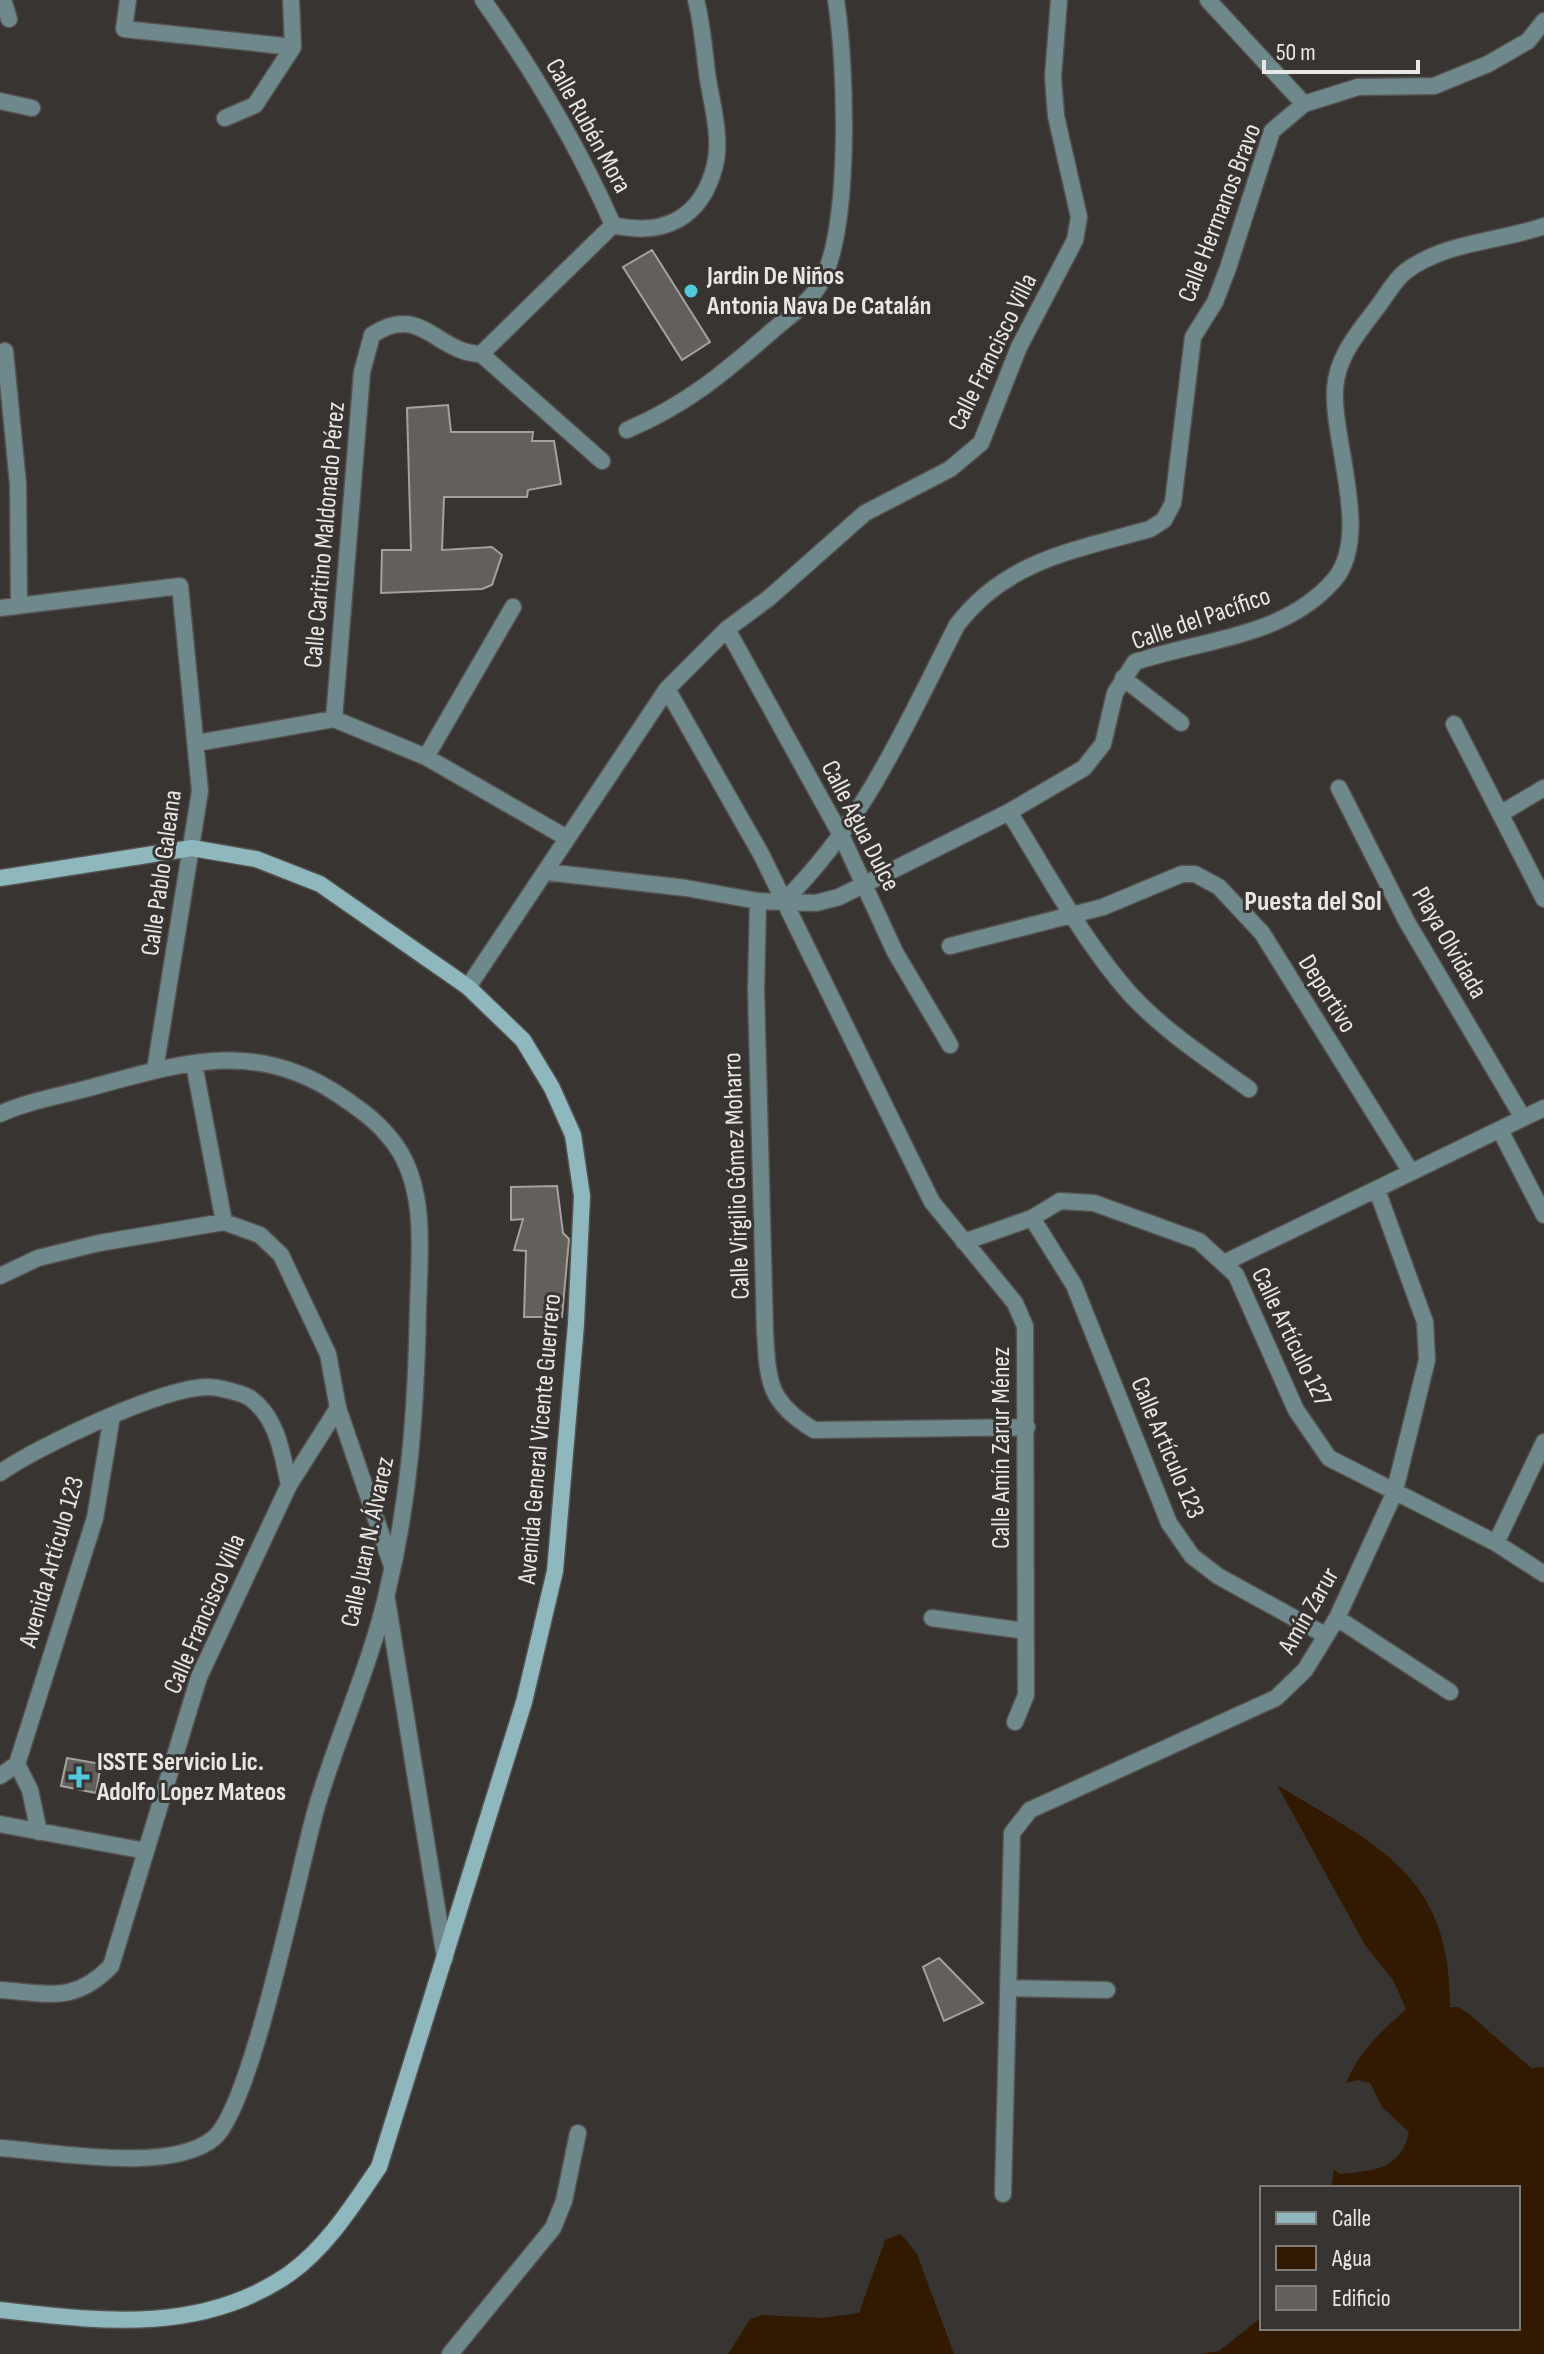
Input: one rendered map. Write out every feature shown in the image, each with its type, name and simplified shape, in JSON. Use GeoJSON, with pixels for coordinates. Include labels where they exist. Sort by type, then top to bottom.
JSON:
{"type":"FeatureCollection","features":[{"type":"Feature","properties":{"kind":"street"},"geometry":{"type":"LineString","coordinates":[[3,0],[9,19]]}},
{"type":"Feature","properties":{"kind":"street"},"geometry":{"type":"LineString","coordinates":[[128,0],[124,29],[293,47]]}},
{"type":"Feature","properties":{"kind":"street"},"geometry":{"type":"LineString","coordinates":[[225,118],[255,105],[293,47],[291,0]]}},
{"type":"Feature","properties":{"kind":"street","name":"Calle Rubén Mora"},"geometry":{"type":"LineString","coordinates":[[483,0],[525,62],[593,179],[613,225],[652,231],[671,225],[706,188],[716,163],[716,138],[696,0]]}},
{"type":"Feature","properties":{"kind":"street"},"geometry":{"type":"LineString","coordinates":[[627,430],[662,415],[710,386],[802,305],[827,270],[838,211],[845,139],[836,0]]}},
{"type":"Feature","properties":{"kind":"street","name":"Calle Francisco Villa"},"geometry":{"type":"LineString","coordinates":[[468,987],[667,689],[727,629],[769,598],[865,513],[950,469],[981,443],[1019,347],[1075,240],[1079,217],[1056,116],[1053,77],[1059,0]]}},
{"type":"Feature","properties":{"kind":"street"},"geometry":{"type":"LineString","coordinates":[[1208,0],[1304,104]]}},
{"type":"Feature","properties":{"kind":"street","name":"Calle Hermanos Bravo"},"geometry":{"type":"LineString","coordinates":[[784,901],[842,837],[866,802],[957,625],[976,600],[1024,568],[1150,529],[1164,520],[1173,503],[1193,337],[1215,302],[1272,131],[1304,104],[1358,87],[1434,86],[1488,64],[1528,41],[1544,21]]}},
{"type":"Feature","properties":{"kind":"street"},"geometry":{"type":"LineString","coordinates":[[0,101],[32,108]]}},
{"type":"Feature","properties":{"kind":"street"},"geometry":{"type":"LineString","coordinates":[[602,461],[481,354],[613,225]]}},
{"type":"Feature","properties":{"kind":"street","name":"Calle del Pacífico"},"geometry":{"type":"LineString","coordinates":[[546,872],[686,888],[758,901],[816,903],[864,884],[1009,812],[1084,768],[1095,758],[1123,678],[1135,662],[1261,629],[1314,599],[1336,578],[1347,556],[1351,532],[1335,389],[1347,347],[1405,272],[1466,243],[1544,226]]}},
{"type":"Feature","properties":{"kind":"street","name":"Calle Caritino Maldonado Pérez"},"geometry":{"type":"LineString","coordinates":[[334,719],[365,355],[372,335],[390,323],[421,326],[464,354],[481,354]]}},
{"type":"Feature","properties":{"kind":"street"},"geometry":{"type":"LineString","coordinates":[[0,608],[19,605],[18,484],[5,351]]}},
{"type":"Feature","properties":{"kind":"street","name":"Calle Pablo Galeana"},"geometry":{"type":"LineString","coordinates":[[19,605],[180,586],[200,791],[155,1070]]}},
{"type":"Feature","properties":{"kind":"street"},"geometry":{"type":"LineString","coordinates":[[426,757],[513,607]]}},
{"type":"Feature","properties":{"kind":"street","name":"Calle Agua Dulce"},"geometry":{"type":"LineString","coordinates":[[727,629],[842,837],[895,952],[950,1045]]}},
{"type":"Feature","properties":{"kind":"street"},"geometry":{"type":"LineString","coordinates":[[1123,678],[1181,723]]}},
{"type":"Feature","properties":{"kind":"street","name":"Calle Amín Zarur Ménez"},"geometry":{"type":"LineString","coordinates":[[667,689],[784,901],[932,1202],[1015,1303],[1025,1326],[1026,1695],[1015,1722]]}},
{"type":"Feature","properties":{"kind":"street"},"geometry":{"type":"LineString","coordinates":[[197,743],[334,719],[426,757],[567,838]]}},
{"type":"Feature","properties":{"kind":"street"},"geometry":{"type":"LineString","coordinates":[[1454,724],[1544,899]]}},
{"type":"Feature","properties":{"kind":"street","name":"Playa Olvidada"},"geometry":{"type":"LineString","coordinates":[[1339,788],[1407,922],[1523,1118]]}},
{"type":"Feature","properties":{"kind":"street"},"geometry":{"type":"LineString","coordinates":[[1500,814],[1544,788]]}},
{"type":"Feature","properties":{"kind":"street"},"geometry":{"type":"LineString","coordinates":[[1009,812],[1081,914],[1131,995],[1166,1029],[1249,1089]]}},
{"type":"Feature","properties":{"kind":"street","name":"Avenida General Vicente Guerrero"},"geometry":{"type":"LineString","coordinates":[[0,878],[192,848],[256,859],[320,884],[468,987],[523,1040],[552,1088],[573,1135],[582,1196],[576,1324],[555,1571],[524,1702],[379,2167],[339,2226],[290,2273],[254,2293],[192,2316],[112,2322],[0,2310]]}},
{"type":"Feature","properties":{"kind":"street","name":"Deportivo"},"geometry":{"type":"LineString","coordinates":[[950,946],[1081,914],[1182,874],[1195,874],[1219,887],[1262,933],[1411,1172]]}},
{"type":"Feature","properties":{"kind":"street","name":"Calle Virgilio Gómez Moharro"},"geometry":{"type":"LineString","coordinates":[[758,901],[756,990],[768,1382],[777,1400],[795,1418],[814,1430],[1027,1427]]}},
{"type":"Feature","properties":{"kind":"street","name":"Calle Juan N. Álvarez"},"geometry":{"type":"LineString","coordinates":[[0,2148],[161,2159],[195,2150],[217,2136],[249,2067],[316,1807],[387,1597],[416,1416],[419,1232],[413,1189],[401,1154],[374,1118],[307,1073],[270,1062],[229,1059],[155,1070],[2,1107]]}},
{"type":"Feature","properties":{"kind":"street"},"geometry":{"type":"LineString","coordinates":[[194,1064],[224,1222]]}},
{"type":"Feature","properties":{"kind":"street"},"geometry":{"type":"LineString","coordinates":[[1226,1262],[1544,1108]]}},
{"type":"Feature","properties":{"kind":"street"},"geometry":{"type":"LineString","coordinates":[[1500,1130],[1544,1215]]}},
{"type":"Feature","properties":{"kind":"street","name":"Amín Zarur"},"geometry":{"type":"LineString","coordinates":[[1009,1988],[1012,1833],[1019,1820],[1030,1810],[1276,1698],[1305,1670],[1337,1618],[1394,1494],[1427,1360],[1425,1322],[1377,1190]]}},
{"type":"Feature","properties":{"kind":"street","name":"Calle Artículo 127"},"geometry":{"type":"LineString","coordinates":[[1032,1218],[1060,1201],[1094,1203],[1199,1241],[1226,1262],[1236,1275],[1296,1410],[1329,1458],[1394,1494],[1496,1543],[1544,1574]]}},
{"type":"Feature","properties":{"kind":"street"},"geometry":{"type":"LineString","coordinates":[[964,1242],[1032,1218]]}},
{"type":"Feature","properties":{"kind":"street","name":"Calle Artículo 123"},"geometry":{"type":"LineString","coordinates":[[1032,1218],[1074,1285],[1169,1523],[1192,1556],[1218,1576],[1325,1635]]}},
{"type":"Feature","properties":{"kind":"street"},"geometry":{"type":"LineString","coordinates":[[0,1276],[38,1258],[99,1243],[224,1222],[260,1235],[281,1255],[300,1288],[328,1354],[338,1408],[392,1568]]}},
{"type":"Feature","properties":{"kind":"street"},"geometry":{"type":"LineString","coordinates":[[0,1473],[22,1458],[112,1416],[156,1400],[208,1387],[248,1397],[271,1420],[289,1485]]}},
{"type":"Feature","properties":{"kind":"street","name":"Calle Francisco Villa"},"geometry":{"type":"LineString","coordinates":[[0,1990],[76,1993],[94,1983],[111,1966],[199,1677],[289,1485],[338,1408]]}},
{"type":"Feature","properties":{"kind":"street","name":"Avenida Artículo 123"},"geometry":{"type":"LineString","coordinates":[[17,1764],[95,1518],[112,1416]]}},
{"type":"Feature","properties":{"kind":"street"},"geometry":{"type":"LineString","coordinates":[[1496,1543],[1544,1442]]}},
{"type":"Feature","properties":{"kind":"street"},"geometry":{"type":"LineString","coordinates":[[387,1597],[445,1958]]}},
{"type":"Feature","properties":{"kind":"street"},"geometry":{"type":"LineString","coordinates":[[932,1618],[1025,1631]]}},
{"type":"Feature","properties":{"kind":"street"},"geometry":{"type":"LineString","coordinates":[[1337,1618],[1450,1692]]}},
{"type":"Feature","properties":{"kind":"street"},"geometry":{"type":"LineString","coordinates":[[0,1776],[17,1764],[30,1790],[39,1832]]}},
{"type":"Feature","properties":{"kind":"street"},"geometry":{"type":"LineString","coordinates":[[0,1824],[146,1851]]}},
{"type":"Feature","properties":{"kind":"street"},"geometry":{"type":"LineString","coordinates":[[1003,2194],[1009,1988],[1107,1990]]}},
{"type":"Feature","properties":{"kind":"street"},"geometry":{"type":"LineString","coordinates":[[450,2354],[553,2228],[564,2201],[578,2133]]}},
{"type":"Feature","properties":{"kind":"water"},"geometry":{"type":"Polygon","coordinates":[[[1277,1785],[1347,1827],[1402,1869],[1422,1894],[1438,1925],[1447,1962],[1450,2007],[1458,2007],[1468,2013],[1531,2068],[1544,2067],[1544,2354],[1200,2354],[1219,2351],[1260,2319],[1260,2330],[1520,2330],[1520,2186],[1331,2186],[1334,2169],[1339,2174],[1363,2172],[1392,2161],[1405,2145],[1409,2132],[1382,2107],[1370,2083],[1358,2080],[1346,2083],[1364,2051],[1406,2009],[1393,1980],[1365,1945],[1277,1785]]]}},
{"type":"Feature","properties":{"kind":"water"},"geometry":{"type":"Polygon","coordinates":[[[901,2234],[917,2254],[954,2354],[728,2354],[750,2319],[762,2315],[822,2318],[859,2313],[885,2240],[901,2234]]]}},
{"type":"Feature","properties":{"kind":"building"},"geometry":{"type":"Polygon","coordinates":[[[652,250],[710,342],[682,360],[623,267],[652,250]]]}},
{"type":"Feature","properties":{"kind":"building"},"geometry":{"type":"Polygon","coordinates":[[[448,405],[451,432],[533,432],[532,441],[554,441],[561,484],[528,490],[527,497],[444,497],[442,550],[492,547],[502,555],[492,585],[482,589],[381,593],[382,550],[411,550],[407,408],[448,405]]]}},
{"type":"Feature","properties":{"kind":"building"},"geometry":{"type":"Polygon","coordinates":[[[557,1186],[563,1233],[569,1239],[562,1317],[524,1317],[526,1251],[514,1250],[523,1219],[511,1220],[511,1187],[557,1186]]]}},
{"type":"Feature","properties":{"kind":"building"},"geometry":{"type":"Polygon","coordinates":[[[67,1758],[101,1764],[96,1793],[61,1786],[67,1758]]]}},
{"type":"Feature","properties":{"kind":"building"},"geometry":{"type":"Polygon","coordinates":[[[939,1958],[983,2003],[944,2021],[923,1967],[939,1958]]]}},
{"type":"Feature","properties":{"kind":"place","name":"Jardin De Niños Antonia Nava De Catalán"},"geometry":{"type":"Point","coordinates":[691,291]}},
{"type":"Feature","properties":{"kind":"place","name":"ISSTE Servicio Lic. Adolfo Lopez Mateos"},"geometry":{"type":"Point","coordinates":[79,1777]}},
{"type":"Feature","properties":{"kind":"district","name":"Puesta del Sol"},"geometry":{"type":"Point","coordinates":[1313,901]}}]}
